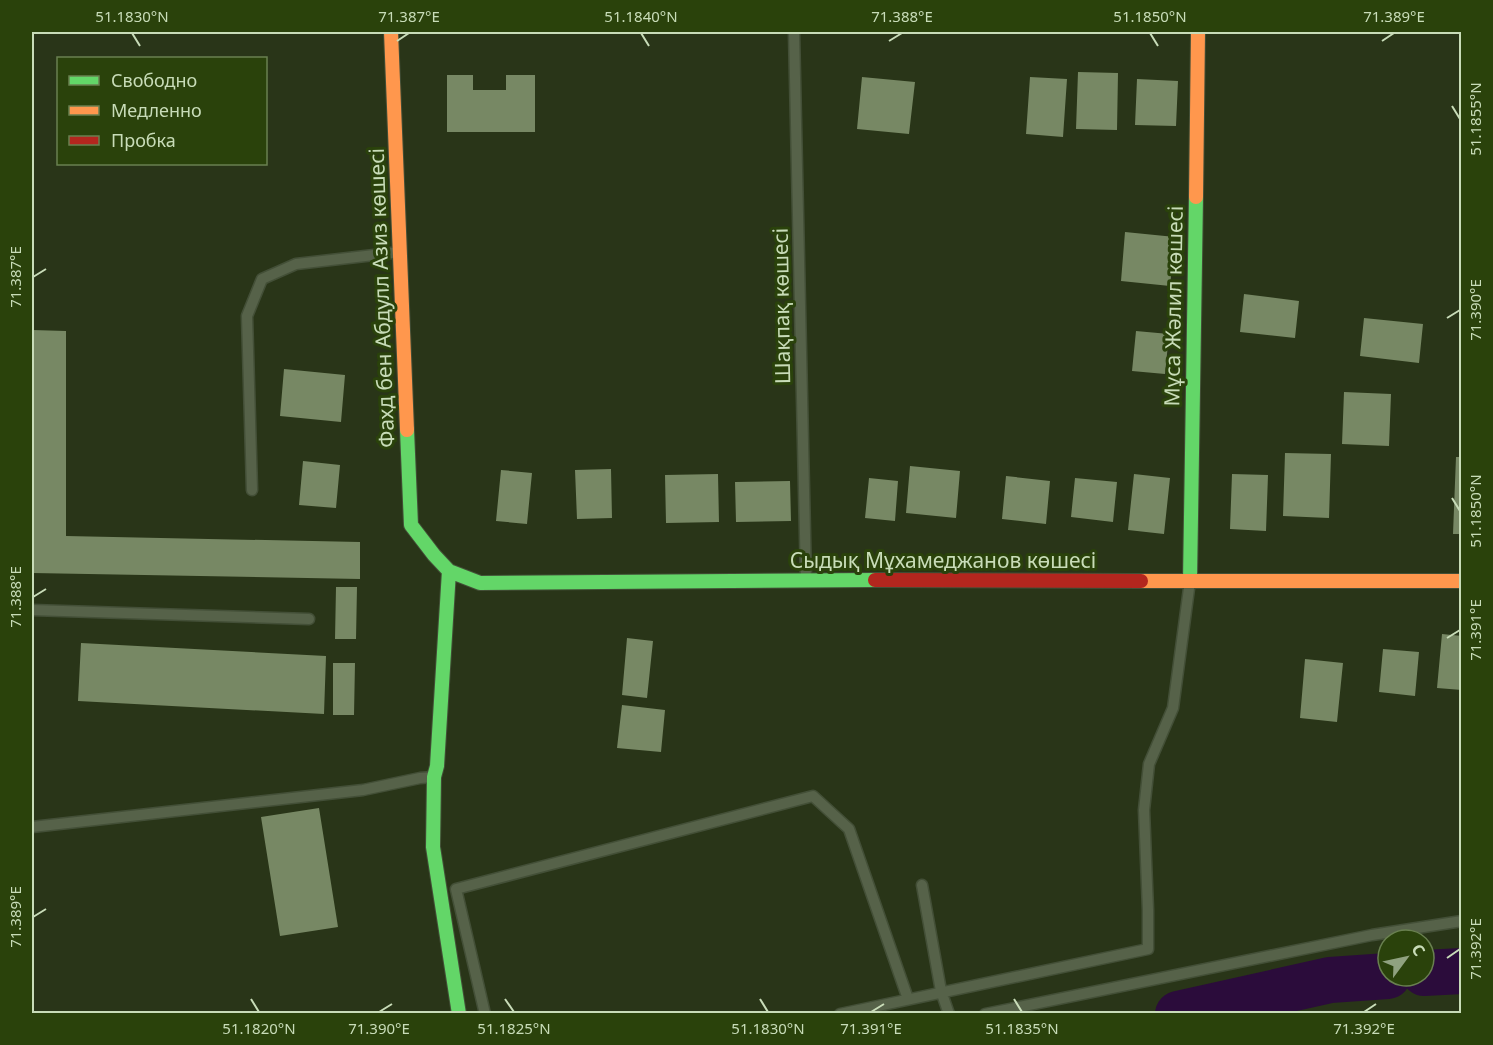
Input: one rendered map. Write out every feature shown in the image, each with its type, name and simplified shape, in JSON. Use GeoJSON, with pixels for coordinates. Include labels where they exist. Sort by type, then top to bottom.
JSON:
{"type":"FeatureCollection","features":[{"type":"Feature","properties":{"kind":"street","name":"Фахд бен Абдулл Азиз көшесі"},"geometry":{"type":"LineString","coordinates":[[391,32],[411,525],[434,555]]}},
{"type":"Feature","properties":{"kind":"street","name":"Мұса Жәлил көшесі"},"geometry":{"type":"LineString","coordinates":[[1190,581],[1198,32]]}},
{"type":"Feature","properties":{"kind":"street","name":"Сыдық Мұхамеджанов көшесі"},"geometry":{"type":"LineString","coordinates":[[434,555],[449,571],[480,583],[806,580],[1461,581]]}},
{"type":"Feature","properties":{"kind":"street"},"geometry":{"type":"LineString","coordinates":[[449,571],[437,766],[434,777],[433,847],[459,1014]]}},
{"type":"Feature","properties":{"kind":"lane","name":"Шақпақ көшесі"},"geometry":{"type":"LineString","coordinates":[[794,32],[806,580]]}},
{"type":"Feature","properties":{"kind":"lane"},"geometry":{"type":"LineString","coordinates":[[252,490],[247,316],[262,279],[296,264],[400,252]]}},
{"type":"Feature","properties":{"kind":"lane"},"geometry":{"type":"LineString","coordinates":[[840,1014],[1148,949],[1144,810],[1149,764],[1173,708],[1190,581]]}},
{"type":"Feature","properties":{"kind":"lane"},"geometry":{"type":"LineString","coordinates":[[32,610],[309,619]]}},
{"type":"Feature","properties":{"kind":"lane"},"geometry":{"type":"LineString","coordinates":[[32,827],[363,790],[434,777]]}},
{"type":"Feature","properties":{"kind":"lane"},"geometry":{"type":"LineString","coordinates":[[485,1014],[456,889],[813,796],[849,829],[908,999]]}},
{"type":"Feature","properties":{"kind":"lane"},"geometry":{"type":"LineString","coordinates":[[922,885],[941,991],[949,1014]]}},
{"type":"Feature","properties":{"kind":"lane"},"geometry":{"type":"LineString","coordinates":[[985,1014],[1372,935],[1461,921]]}},
{"type":"Feature","properties":{"kind":"building"},"geometry":{"type":"Polygon","coordinates":[[[1078,72],[1118,73],[1117,130],[1076,129],[1078,72]]]}},
{"type":"Feature","properties":{"kind":"building"},"geometry":{"type":"Polygon","coordinates":[[[447,75],[473,75],[473,90],[506,90],[506,75],[535,75],[535,132],[447,132],[447,75]]]}},
{"type":"Feature","properties":{"kind":"building"},"geometry":{"type":"Polygon","coordinates":[[[862,77],[915,82],[909,134],[857,129],[862,77]]]}},
{"type":"Feature","properties":{"kind":"building"},"geometry":{"type":"Polygon","coordinates":[[[1030,77],[1067,79],[1063,137],[1026,134],[1030,77]]]}},
{"type":"Feature","properties":{"kind":"building"},"geometry":{"type":"Polygon","coordinates":[[[1137,79],[1178,81],[1176,126],[1135,125],[1137,79]]]}},
{"type":"Feature","properties":{"kind":"building"},"geometry":{"type":"Polygon","coordinates":[[[1125,232],[1175,237],[1170,286],[1121,281],[1125,232]]]}},
{"type":"Feature","properties":{"kind":"building"},"geometry":{"type":"Polygon","coordinates":[[[1244,294],[1299,301],[1295,338],[1240,332],[1244,294]]]}},
{"type":"Feature","properties":{"kind":"building"},"geometry":{"type":"Polygon","coordinates":[[[1364,318],[1423,324],[1419,363],[1360,356],[1364,318]]]}},
{"type":"Feature","properties":{"kind":"building"},"geometry":{"type":"Polygon","coordinates":[[[32,330],[66,331],[66,536],[360,542],[360,579],[32,573],[32,330]]]}},
{"type":"Feature","properties":{"kind":"building"},"geometry":{"type":"Polygon","coordinates":[[[1136,331],[1169,334],[1165,374],[1132,371],[1136,331]]]}},
{"type":"Feature","properties":{"kind":"building"},"geometry":{"type":"Polygon","coordinates":[[[284,369],[345,375],[341,422],[280,416],[284,369]]]}},
{"type":"Feature","properties":{"kind":"building"},"geometry":{"type":"Polygon","coordinates":[[[1344,392],[1391,394],[1389,446],[1342,444],[1344,392]]]}},
{"type":"Feature","properties":{"kind":"building"},"geometry":{"type":"Polygon","coordinates":[[[1285,453],[1331,454],[1329,518],[1283,516],[1285,453]]]}},
{"type":"Feature","properties":{"kind":"building"},"geometry":{"type":"Polygon","coordinates":[[[1456,457],[1462,457],[1462,534],[1453,534],[1456,457]]]}},
{"type":"Feature","properties":{"kind":"building"},"geometry":{"type":"Polygon","coordinates":[[[303,461],[340,465],[336,508],[299,505],[303,461]]]}},
{"type":"Feature","properties":{"kind":"building"},"geometry":{"type":"Polygon","coordinates":[[[910,466],[960,471],[956,518],[906,513],[910,466]]]}},
{"type":"Feature","properties":{"kind":"building"},"geometry":{"type":"Polygon","coordinates":[[[611,469],[612,518],[577,519],[575,470],[611,469]]]}},
{"type":"Feature","properties":{"kind":"building"},"geometry":{"type":"Polygon","coordinates":[[[501,470],[532,473],[527,524],[496,521],[501,470]]]}},
{"type":"Feature","properties":{"kind":"building"},"geometry":{"type":"Polygon","coordinates":[[[718,474],[719,522],[666,523],[665,475],[718,474]]]}},
{"type":"Feature","properties":{"kind":"building"},"geometry":{"type":"Polygon","coordinates":[[[1134,474],[1170,478],[1164,534],[1128,530],[1134,474]]]}},
{"type":"Feature","properties":{"kind":"building"},"geometry":{"type":"Polygon","coordinates":[[[1232,474],[1268,475],[1266,531],[1230,529],[1232,474]]]}},
{"type":"Feature","properties":{"kind":"building"},"geometry":{"type":"Polygon","coordinates":[[[1006,476],[1050,481],[1046,524],[1002,519],[1006,476]]]}},
{"type":"Feature","properties":{"kind":"building"},"geometry":{"type":"Polygon","coordinates":[[[869,478],[898,481],[895,521],[865,518],[869,478]]]}},
{"type":"Feature","properties":{"kind":"building"},"geometry":{"type":"Polygon","coordinates":[[[1075,478],[1117,482],[1113,522],[1071,517],[1075,478]]]}},
{"type":"Feature","properties":{"kind":"building"},"geometry":{"type":"Polygon","coordinates":[[[790,481],[791,521],[736,522],[735,482],[790,481]]]}},
{"type":"Feature","properties":{"kind":"building"},"geometry":{"type":"Polygon","coordinates":[[[336,587],[357,587],[356,639],[335,639],[336,587]]]}},
{"type":"Feature","properties":{"kind":"building"},"geometry":{"type":"Polygon","coordinates":[[[1442,634],[1462,636],[1462,690],[1437,688],[1442,634]]]}},
{"type":"Feature","properties":{"kind":"building"},"geometry":{"type":"Polygon","coordinates":[[[627,638],[653,641],[647,698],[622,695],[627,638]]]}},
{"type":"Feature","properties":{"kind":"building"},"geometry":{"type":"Polygon","coordinates":[[[81,643],[326,656],[324,714],[78,701],[81,643]]]}},
{"type":"Feature","properties":{"kind":"building"},"geometry":{"type":"Polygon","coordinates":[[[1383,649],[1419,652],[1415,696],[1379,692],[1383,649]]]}},
{"type":"Feature","properties":{"kind":"building"},"geometry":{"type":"Polygon","coordinates":[[[1305,659],[1343,663],[1337,722],[1300,718],[1305,659]]]}},
{"type":"Feature","properties":{"kind":"building"},"geometry":{"type":"Polygon","coordinates":[[[333,663],[355,663],[354,715],[333,715],[333,663]]]}},
{"type":"Feature","properties":{"kind":"building"},"geometry":{"type":"Polygon","coordinates":[[[622,705],[665,710],[661,752],[617,748],[622,705]]]}},
{"type":"Feature","properties":{"kind":"building"},"geometry":{"type":"Polygon","coordinates":[[[319,808],[338,927],[280,936],[261,817],[319,808]]]}},
{"type":"Feature","properties":{"kind":"waterway"},"geometry":{"type":"LineString","coordinates":[[1436,972],[1462,971]]}},
{"type":"Feature","properties":{"kind":"waterway"},"geometry":{"type":"LineString","coordinates":[[1178,1014],[1330,980],[1376,977]]}},
{"type":"Feature","properties":{"kind":"traffic: fast"},"geometry":{"type":"LineString","coordinates":[[1190,581],[1196,197]]}},
{"type":"Feature","properties":{"kind":"traffic: fast"},"geometry":{"type":"LineString","coordinates":[[407,430],[411,525],[449,571],[480,583],[875,580]]}},
{"type":"Feature","properties":{"kind":"traffic: fast"},"geometry":{"type":"LineString","coordinates":[[449,571],[437,766],[434,777],[433,847],[459,1014]]}},
{"type":"Feature","properties":{"kind":"traffic: slow"},"geometry":{"type":"LineString","coordinates":[[391,32],[407,430]]}},
{"type":"Feature","properties":{"kind":"traffic: slow"},"geometry":{"type":"LineString","coordinates":[[1196,197],[1198,32]]}},
{"type":"Feature","properties":{"kind":"traffic: slow"},"geometry":{"type":"LineString","coordinates":[[1141,581],[1462,581]]}},
{"type":"Feature","properties":{"kind":"traffic: jam"},"geometry":{"type":"LineString","coordinates":[[875,580],[1141,581]]}}]}
